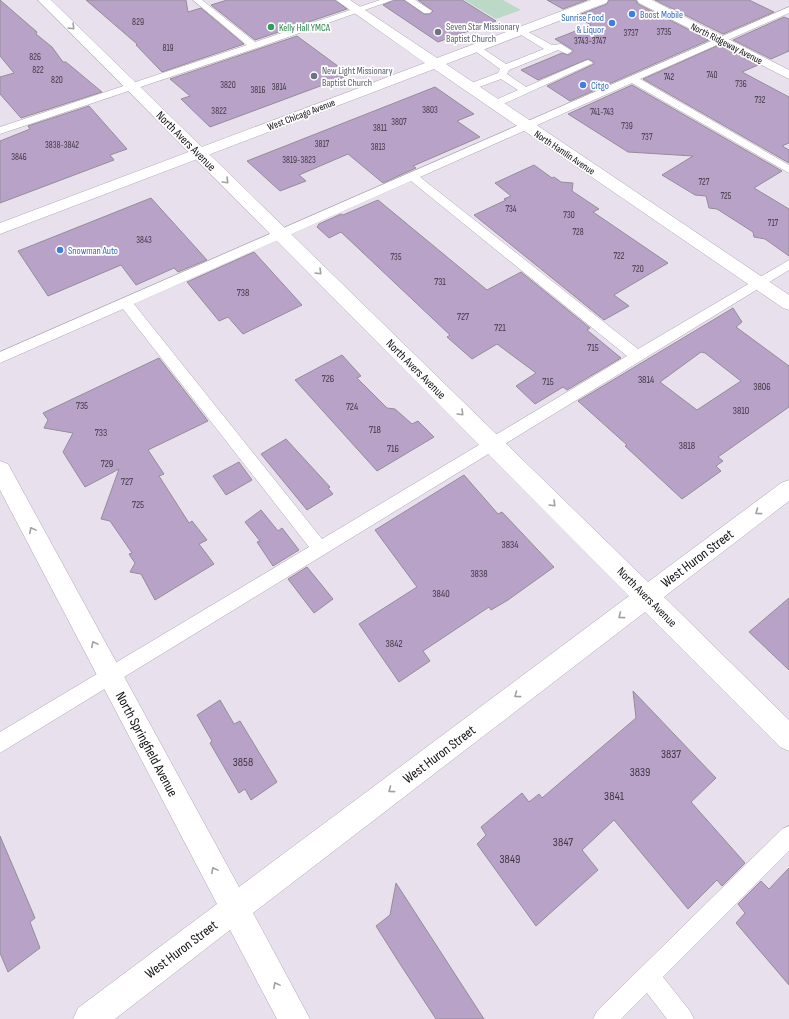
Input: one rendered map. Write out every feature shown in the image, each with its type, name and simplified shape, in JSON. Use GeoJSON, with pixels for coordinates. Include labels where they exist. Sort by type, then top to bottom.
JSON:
{"type":"FeatureCollection","features":[{"type":"Feature","properties":{"kind":"street","name":"North Avers Avenue"},"geometry":{"type":"LineString","coordinates":[[44,0],[789,738]]}},
{"type":"Feature","properties":{"kind":"street","name":"North Hamlin Avenue"},"geometry":{"type":"LineString","coordinates":[[342,0],[789,304]]}},
{"type":"Feature","properties":{"kind":"street","name":"West Chicago Avenue"},"geometry":{"type":"LineString","coordinates":[[0,229],[602,0]]}},
{"type":"Feature","properties":{"kind":"street","name":"North Ridgeway Avenue"},"geometry":{"type":"LineString","coordinates":[[643,0],[789,75]]}},
{"type":"Feature","properties":{"kind":"street","name":"North Springfield Avenue"},"geometry":{"type":"LineString","coordinates":[[0,470],[294,1019]]}},
{"type":"Feature","properties":{"kind":"street","name":"West Huron Street"},"geometry":{"type":"LineString","coordinates":[[89,1019],[789,489]]}},
{"type":"Feature","properties":{"kind":"lane"},"geometry":{"type":"LineString","coordinates":[[196,0],[254,46]]}},
{"type":"Feature","properties":{"kind":"lane"},"geometry":{"type":"LineString","coordinates":[[0,131],[388,0]]}},
{"type":"Feature","properties":{"kind":"lane"},"geometry":{"type":"LineString","coordinates":[[409,0],[427,11]]}},
{"type":"Feature","properties":{"kind":"lane"},"geometry":{"type":"LineString","coordinates":[[0,358],[789,10]]}},
{"type":"Feature","properties":{"kind":"lane"},"geometry":{"type":"LineString","coordinates":[[521,31],[551,52]]}},
{"type":"Feature","properties":{"kind":"lane"},"geometry":{"type":"LineString","coordinates":[[470,87],[504,71],[537,59],[551,52],[558,46],[567,51]]}},
{"type":"Feature","properties":{"kind":"lane"},"geometry":{"type":"LineString","coordinates":[[476,48],[525,91]]}},
{"type":"Feature","properties":{"kind":"lane"},"geometry":{"type":"LineString","coordinates":[[495,104],[577,65]]}},
{"type":"Feature","properties":{"kind":"lane"},"geometry":{"type":"LineString","coordinates":[[632,79],[789,170]]}},
{"type":"Feature","properties":{"kind":"lane"},"geometry":{"type":"LineString","coordinates":[[412,177],[636,356]]}},
{"type":"Feature","properties":{"kind":"lane"},"geometry":{"type":"LineString","coordinates":[[0,743],[789,264]]}},
{"type":"Feature","properties":{"kind":"lane"},"geometry":{"type":"LineString","coordinates":[[126,303],[320,549]]}},
{"type":"Feature","properties":{"kind":"lane"},"geometry":{"type":"LineString","coordinates":[[605,1019],[789,836]]}},
{"type":"Feature","properties":{"kind":"lane"},"geometry":{"type":"LineString","coordinates":[[648,976],[682,1019]]}},
{"type":"Feature","properties":{"kind":"green space"},"geometry":{"type":"Polygon","coordinates":[[[464,0],[503,0],[521,10],[496,19],[464,0]]]}},
{"type":"Feature","properties":{"kind":"building"},"geometry":{"type":"Polygon","coordinates":[[[0,0],[37,32],[36,34],[52,47],[63,62],[66,62],[102,92],[21,118],[0,94],[0,77],[14,73],[0,56],[0,0]]]}},
{"type":"Feature","properties":{"kind":"building"},"geometry":{"type":"Polygon","coordinates":[[[86,0],[186,0],[188,12],[201,8],[244,44],[162,72],[136,45],[137,44],[86,0]]]}},
{"type":"Feature","properties":{"kind":"building","name":"Kelly Hall YMCA"},"geometry":{"type":"Polygon","coordinates":[[[227,0],[335,0],[347,9],[255,40],[211,5],[227,0]]]}},
{"type":"Feature","properties":{"kind":"building"},"geometry":{"type":"Polygon","coordinates":[[[394,0],[404,0],[424,14],[430,14],[433,11],[418,0],[462,0],[496,21],[438,42],[383,5],[394,0]]]}},
{"type":"Feature","properties":{"kind":"building"},"geometry":{"type":"Polygon","coordinates":[[[547,0],[587,0],[563,9],[547,0]]]}},
{"type":"Feature","properties":{"kind":"building"},"geometry":{"type":"Polygon","coordinates":[[[609,0],[636,0],[638,4],[709,40],[570,101],[547,86],[594,64],[594,62],[588,59],[538,80],[521,70],[562,53],[568,55],[573,52],[573,50],[555,39],[591,25],[576,16],[607,4],[609,0]]]}},
{"type":"Feature","properties":{"kind":"building"},"geometry":{"type":"Polygon","coordinates":[[[655,0],[749,0],[774,12],[723,34],[655,0]]]}},
{"type":"Feature","properties":{"kind":"building"},"geometry":{"type":"Polygon","coordinates":[[[784,17],[789,19],[789,51],[771,59],[733,40],[784,17]]]}},
{"type":"Feature","properties":{"kind":"building"},"geometry":{"type":"Polygon","coordinates":[[[297,36],[350,75],[210,127],[181,99],[190,96],[170,79],[297,36]]]}},
{"type":"Feature","properties":{"kind":"building"},"geometry":{"type":"Polygon","coordinates":[[[719,45],[758,65],[742,72],[789,97],[789,143],[782,146],[789,150],[789,163],[643,79],[719,45]]]}},
{"type":"Feature","properties":{"kind":"building"},"geometry":{"type":"Polygon","coordinates":[[[632,85],[782,171],[754,188],[789,209],[789,256],[765,239],[754,237],[753,232],[717,209],[709,208],[706,196],[695,195],[662,175],[693,156],[628,152],[568,114],[632,85]]]}},
{"type":"Feature","properties":{"kind":"building"},"geometry":{"type":"Polygon","coordinates":[[[435,87],[474,114],[457,121],[480,137],[413,166],[416,168],[383,183],[348,154],[299,175],[306,181],[280,191],[247,161],[435,87]]]}},
{"type":"Feature","properties":{"kind":"building"},"geometry":{"type":"Polygon","coordinates":[[[89,106],[127,149],[110,155],[114,160],[0,203],[0,141],[30,129],[28,126],[89,106]]]}},
{"type":"Feature","properties":{"kind":"building"},"geometry":{"type":"Polygon","coordinates":[[[534,165],[552,178],[554,177],[561,182],[573,183],[572,191],[599,209],[593,212],[668,263],[614,295],[629,306],[604,320],[474,215],[506,200],[504,199],[511,196],[495,183],[534,165]]]}},
{"type":"Feature","properties":{"kind":"building"},"geometry":{"type":"Polygon","coordinates":[[[151,198],[207,260],[178,272],[174,268],[136,285],[121,265],[48,296],[18,251],[151,198]]]}},
{"type":"Feature","properties":{"kind":"building"},"geometry":{"type":"Polygon","coordinates":[[[378,200],[487,290],[521,272],[590,328],[587,330],[621,358],[567,390],[563,387],[535,404],[516,386],[536,373],[497,344],[472,359],[447,337],[450,335],[341,232],[329,238],[317,227],[319,224],[341,214],[343,215],[378,200]]]}},
{"type":"Feature","properties":{"kind":"building"},"geometry":{"type":"Polygon","coordinates":[[[254,252],[302,305],[243,334],[228,317],[219,321],[187,282],[254,252]]]}},
{"type":"Feature","properties":{"kind":"building"},"geometry":{"type":"Polygon","coordinates":[[[733,308],[742,322],[736,327],[789,366],[789,407],[718,457],[723,461],[716,466],[721,471],[682,499],[625,446],[627,445],[578,401],[733,308]],[[701,352],[660,382],[697,410],[741,381],[705,353],[701,352]]]}},
{"type":"Feature","properties":{"kind":"building"},"geometry":{"type":"Polygon","coordinates":[[[342,355],[361,376],[357,378],[387,408],[395,409],[412,424],[418,421],[434,437],[377,471],[295,380],[342,355]]]}},
{"type":"Feature","properties":{"kind":"building"},"geometry":{"type":"Polygon","coordinates":[[[159,358],[208,421],[148,450],[164,474],[159,476],[189,523],[192,521],[207,540],[199,544],[214,564],[155,600],[141,574],[130,572],[135,563],[129,554],[132,553],[110,521],[101,519],[119,469],[85,487],[63,452],[73,433],[44,428],[48,420],[43,413],[159,358]]]}},
{"type":"Feature","properties":{"kind":"building"},"geometry":{"type":"Polygon","coordinates":[[[286,439],[330,487],[328,488],[333,494],[307,510],[261,454],[286,439]]]}},
{"type":"Feature","properties":{"kind":"building"},"geometry":{"type":"Polygon","coordinates":[[[239,462],[252,480],[226,495],[213,476],[239,462]]]}},
{"type":"Feature","properties":{"kind":"building"},"geometry":{"type":"Polygon","coordinates":[[[464,475],[498,514],[502,512],[554,567],[508,600],[491,610],[489,607],[423,651],[430,661],[399,682],[359,624],[417,587],[375,530],[464,475]]]}},
{"type":"Feature","properties":{"kind":"building"},"geometry":{"type":"Polygon","coordinates":[[[261,510],[278,531],[282,528],[299,550],[273,566],[257,542],[260,541],[245,522],[261,510]]]}},
{"type":"Feature","properties":{"kind":"building"},"geometry":{"type":"Polygon","coordinates":[[[307,567],[333,599],[314,613],[288,579],[307,567]]]}},
{"type":"Feature","properties":{"kind":"building"},"geometry":{"type":"Polygon","coordinates":[[[789,598],[789,670],[749,632],[789,598]]]}},
{"type":"Feature","properties":{"kind":"building"},"geometry":{"type":"Polygon","coordinates":[[[633,691],[716,778],[691,802],[745,863],[722,886],[717,880],[688,909],[614,820],[582,850],[598,870],[536,926],[477,844],[486,835],[481,827],[522,793],[529,802],[539,794],[542,798],[636,718],[633,691]]]}},
{"type":"Feature","properties":{"kind":"building"},"geometry":{"type":"Polygon","coordinates":[[[220,700],[234,724],[240,721],[277,782],[251,800],[245,789],[239,793],[210,743],[212,741],[197,715],[220,700]]]}},
{"type":"Feature","properties":{"kind":"building"},"geometry":{"type":"Polygon","coordinates":[[[0,836],[35,918],[30,922],[40,948],[8,972],[0,953],[0,836]]]}},
{"type":"Feature","properties":{"kind":"building"},"geometry":{"type":"Polygon","coordinates":[[[789,868],[789,985],[736,923],[745,913],[738,904],[761,881],[769,889],[789,868]]]}},
{"type":"Feature","properties":{"kind":"building"},"geometry":{"type":"Polygon","coordinates":[[[396,883],[484,1019],[436,1019],[400,964],[376,926],[390,915],[396,883]]]}},
{"type":"Feature","properties":{"kind":"place","name":"Boost Mobile"},"geometry":{"type":"Point","coordinates":[632,14]}},
{"type":"Feature","properties":{"kind":"place","name":"Sunrise Food & Liquor"},"geometry":{"type":"Point","coordinates":[612,23]}},
{"type":"Feature","properties":{"kind":"place","name":"Kelly Hall YMCA"},"geometry":{"type":"Point","coordinates":[271,27]}},
{"type":"Feature","properties":{"kind":"place","name":"Seven Star Missionary Baptist Church"},"geometry":{"type":"Point","coordinates":[438,32]}},
{"type":"Feature","properties":{"kind":"place","name":"New Light Missionary Baptist Church"},"geometry":{"type":"Point","coordinates":[314,76]}},
{"type":"Feature","properties":{"kind":"place","name":"Citgo"},"geometry":{"type":"Point","coordinates":[583,85]}},
{"type":"Feature","properties":{"kind":"place","name":"Snowman Auto"},"geometry":{"type":"Point","coordinates":[60,250]}}]}
